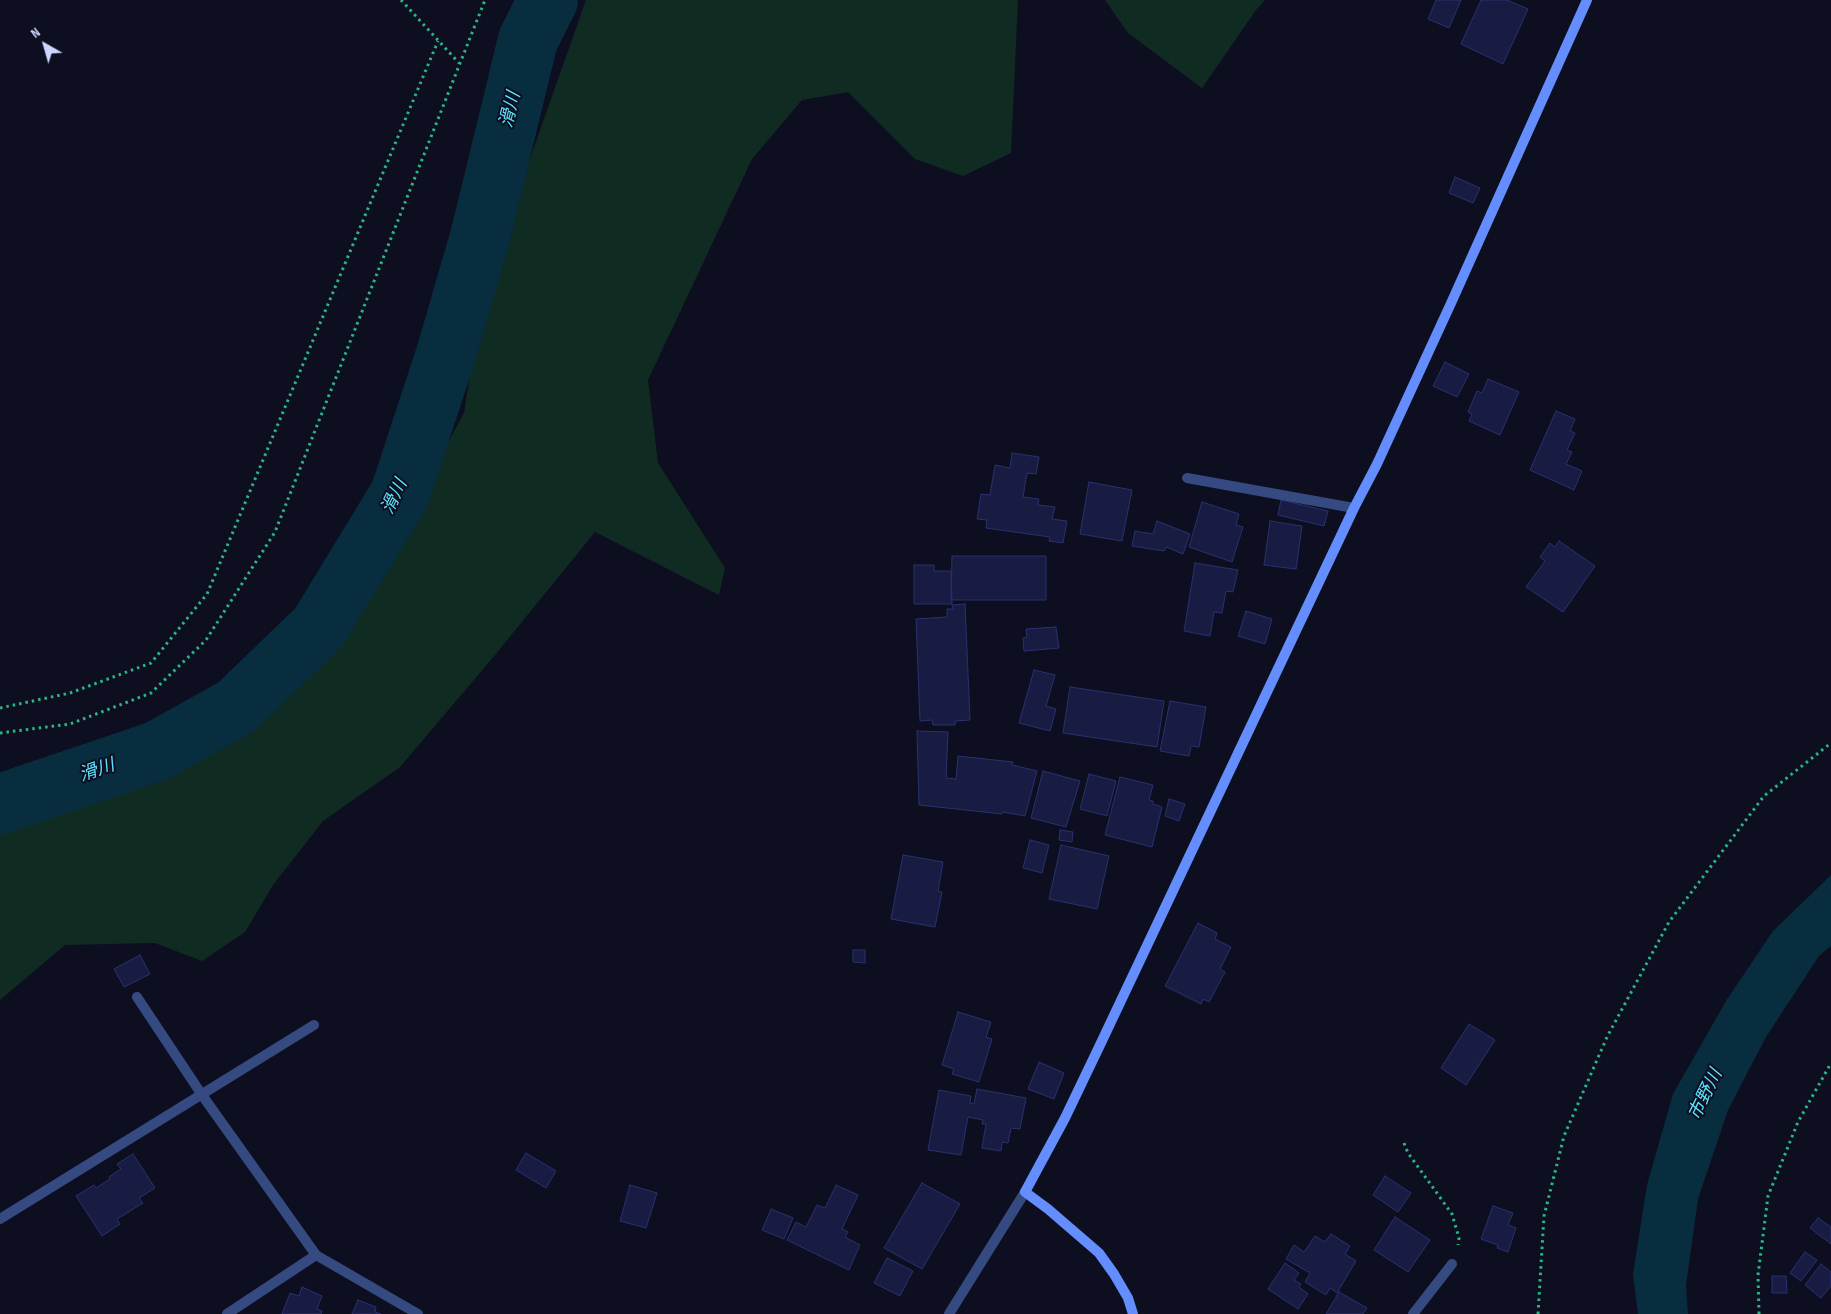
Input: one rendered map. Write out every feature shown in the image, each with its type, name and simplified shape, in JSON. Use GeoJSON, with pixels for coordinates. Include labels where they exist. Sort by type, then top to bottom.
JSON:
{"type":"FeatureCollection","features":[{"type":"Feature","properties":{"kind":"street"},"geometry":{"type":"LineString","coordinates":[[949,1314],[1025,1192],[1065,1118],[1354,508],[1377,464],[1587,0]]}},
{"type":"Feature","properties":{"kind":"street"},"geometry":{"type":"LineString","coordinates":[[1187,478],[1354,508]]}},
{"type":"Feature","properties":{"kind":"street"},"geometry":{"type":"LineString","coordinates":[[137,997],[202,1094],[316,1255],[418,1314]]}},
{"type":"Feature","properties":{"kind":"street"},"geometry":{"type":"LineString","coordinates":[[0,1219],[314,1025]]}},
{"type":"Feature","properties":{"kind":"street"},"geometry":{"type":"LineString","coordinates":[[1025,1192],[1048,1208],[1098,1253],[1114,1274],[1128,1298],[1133,1314]]}},
{"type":"Feature","properties":{"kind":"street"},"geometry":{"type":"LineString","coordinates":[[226,1314],[316,1255]]}},
{"type":"Feature","properties":{"kind":"street"},"geometry":{"type":"LineString","coordinates":[[1413,1314],[1452,1264]]}},
{"type":"Feature","properties":{"kind":"path"},"geometry":{"type":"LineString","coordinates":[[401,0],[459,63]]}},
{"type":"Feature","properties":{"kind":"path"},"geometry":{"type":"LineString","coordinates":[[0,733],[70,724],[151,693],[206,640],[275,532],[485,0]]}},
{"type":"Feature","properties":{"kind":"path"},"geometry":{"type":"LineString","coordinates":[[0,708],[70,693],[151,664],[207,594],[438,41]]}},
{"type":"Feature","properties":{"kind":"path"},"geometry":{"type":"LineString","coordinates":[[1538,1314],[1546,1207],[1564,1136],[1607,1037],[1669,922],[1764,796],[1831,743]]}},
{"type":"Feature","properties":{"kind":"path"},"geometry":{"type":"LineString","coordinates":[[1759,1314],[1758,1274],[1768,1196],[1798,1122],[1831,1063]]}},
{"type":"Feature","properties":{"kind":"path"},"geometry":{"type":"LineString","coordinates":[[1404,1143],[1408,1153],[1452,1214],[1459,1238],[1458,1249],[1452,1264]]}},
{"type":"Feature","properties":{"kind":"green space"},"geometry":{"type":"Polygon","coordinates":[[[586,0],[1018,0],[1011,153],[963,176],[915,159],[848,92],[802,100],[752,159],[648,380],[658,463],[725,568],[719,595],[595,532],[495,655],[400,767],[323,821],[273,885],[245,932],[202,961],[155,943],[65,945],[0,1000],[0,832],[227,744],[363,599],[464,413],[483,292],[586,0]]]}},
{"type":"Feature","properties":{"kind":"green space"},"geometry":{"type":"Polygon","coordinates":[[[1105,0],[1265,0],[1202,88],[1128,33],[1105,0]]]}},
{"type":"Feature","properties":{"kind":"water","name":"市野川"},"geometry":{"type":"Polygon","coordinates":[[[1831,875],[1831,946],[1819,956],[1766,1037],[1728,1110],[1698,1199],[1686,1285],[1688,1314],[1638,1314],[1633,1274],[1647,1185],[1673,1094],[1726,1001],[1773,931],[1831,875]]]}},
{"type":"Feature","properties":{"kind":"building"},"geometry":{"type":"Polygon","coordinates":[[[1436,0],[1461,0],[1449,28],[1428,19],[1436,0]]]}},
{"type":"Feature","properties":{"kind":"building"},"geometry":{"type":"Polygon","coordinates":[[[1481,0],[1507,0],[1528,9],[1503,64],[1461,44],[1481,0]]]}},
{"type":"Feature","properties":{"kind":"building"},"geometry":{"type":"Polygon","coordinates":[[[1455,177],[1480,188],[1473,203],[1449,193],[1455,177]]]}},
{"type":"Feature","properties":{"kind":"building"},"geometry":{"type":"Polygon","coordinates":[[[1445,362],[1469,374],[1457,397],[1433,386],[1445,362]]]}},
{"type":"Feature","properties":{"kind":"building"},"geometry":{"type":"Polygon","coordinates":[[[1488,379],[1519,392],[1500,435],[1469,421],[1472,414],[1468,412],[1477,391],[1482,393],[1488,379]]]}},
{"type":"Feature","properties":{"kind":"building"},"geometry":{"type":"Polygon","coordinates":[[[1556,411],[1575,419],[1570,431],[1575,433],[1567,450],[1572,452],[1566,464],[1582,471],[1574,490],[1530,470],[1556,411]]]}},
{"type":"Feature","properties":{"kind":"building"},"geometry":{"type":"Polygon","coordinates":[[[1012,453],[1039,457],[1036,474],[1027,473],[1023,497],[1039,499],[1038,505],[1055,507],[1052,519],[1067,521],[1063,543],[1049,541],[1050,537],[986,528],[987,520],[977,519],[981,494],[990,495],[995,465],[1010,468],[1012,453]]]}},
{"type":"Feature","properties":{"kind":"building"},"geometry":{"type":"Polygon","coordinates":[[[1089,482],[1132,490],[1122,541],[1080,534],[1089,482]]]}},
{"type":"Feature","properties":{"kind":"building"},"geometry":{"type":"Polygon","coordinates":[[[1281,500],[1328,511],[1324,526],[1278,515],[1281,500]]]}},
{"type":"Feature","properties":{"kind":"building"},"geometry":{"type":"Polygon","coordinates":[[[1202,502],[1239,514],[1236,525],[1243,527],[1232,562],[1189,547],[1202,502]]]}},
{"type":"Feature","properties":{"kind":"building"},"geometry":{"type":"Polygon","coordinates":[[[1157,521],[1190,534],[1183,554],[1166,547],[1164,551],[1132,546],[1135,531],[1153,534],[1157,521]]]}},
{"type":"Feature","properties":{"kind":"building"},"geometry":{"type":"Polygon","coordinates":[[[1270,521],[1302,526],[1296,569],[1264,565],[1270,521]]]}},
{"type":"Feature","properties":{"kind":"building"},"geometry":{"type":"Polygon","coordinates":[[[1559,541],[1595,566],[1563,612],[1526,587],[1545,561],[1540,557],[1550,543],[1555,547],[1559,541]]]}},
{"type":"Feature","properties":{"kind":"building"},"geometry":{"type":"Polygon","coordinates":[[[952,556],[1046,556],[1046,600],[951,600],[952,556]]]}},
{"type":"Feature","properties":{"kind":"building"},"geometry":{"type":"Polygon","coordinates":[[[1195,563],[1238,570],[1233,592],[1226,591],[1222,613],[1214,612],[1210,636],[1184,631],[1195,563]]]}},
{"type":"Feature","properties":{"kind":"building"},"geometry":{"type":"Polygon","coordinates":[[[914,565],[934,565],[934,571],[951,571],[952,604],[914,604],[914,565]]]}},
{"type":"Feature","properties":{"kind":"building"},"geometry":{"type":"Polygon","coordinates":[[[965,604],[970,720],[955,721],[955,725],[933,725],[932,720],[920,721],[916,619],[947,617],[947,609],[953,609],[952,605],[965,604]]]}},
{"type":"Feature","properties":{"kind":"building"},"geometry":{"type":"Polygon","coordinates":[[[1246,611],[1272,619],[1265,644],[1238,636],[1246,611]]]}},
{"type":"Feature","properties":{"kind":"building"},"geometry":{"type":"Polygon","coordinates":[[[1056,627],[1059,648],[1024,651],[1023,638],[1027,637],[1026,629],[1056,627]]]}},
{"type":"Feature","properties":{"kind":"building"},"geometry":{"type":"Polygon","coordinates":[[[1034,670],[1055,675],[1046,706],[1056,709],[1050,731],[1019,723],[1034,670]]]}},
{"type":"Feature","properties":{"kind":"building"},"geometry":{"type":"Polygon","coordinates":[[[1070,687],[1164,701],[1157,747],[1063,733],[1070,687]]]}},
{"type":"Feature","properties":{"kind":"building"},"geometry":{"type":"Polygon","coordinates":[[[1170,701],[1206,707],[1199,747],[1191,746],[1189,756],[1160,751],[1170,701]]]}},
{"type":"Feature","properties":{"kind":"building"},"geometry":{"type":"Polygon","coordinates":[[[917,731],[948,732],[946,778],[956,779],[958,756],[1013,762],[1012,765],[1037,771],[1025,816],[1003,812],[1002,814],[919,805],[917,731]]]}},
{"type":"Feature","properties":{"kind":"building"},"geometry":{"type":"Polygon","coordinates":[[[1043,771],[1080,781],[1066,827],[1031,818],[1043,771]]]}},
{"type":"Feature","properties":{"kind":"building"},"geometry":{"type":"Polygon","coordinates":[[[1089,774],[1116,781],[1107,816],[1080,809],[1089,774]]]}},
{"type":"Feature","properties":{"kind":"building"},"geometry":{"type":"Polygon","coordinates":[[[1120,777],[1153,785],[1149,800],[1153,801],[1153,804],[1162,807],[1152,847],[1105,835],[1120,777]]]}},
{"type":"Feature","properties":{"kind":"building"},"geometry":{"type":"Polygon","coordinates":[[[1169,799],[1185,804],[1179,821],[1165,816],[1169,799]]]}},
{"type":"Feature","properties":{"kind":"building"},"geometry":{"type":"Polygon","coordinates":[[[1060,830],[1073,832],[1072,842],[1059,840],[1060,830]]]}},
{"type":"Feature","properties":{"kind":"building"},"geometry":{"type":"Polygon","coordinates":[[[1030,840],[1049,845],[1042,873],[1023,868],[1030,840]]]}},
{"type":"Feature","properties":{"kind":"building"},"geometry":{"type":"Polygon","coordinates":[[[1061,845],[1109,856],[1097,909],[1049,899],[1061,845]]]}},
{"type":"Feature","properties":{"kind":"building"},"geometry":{"type":"Polygon","coordinates":[[[903,855],[943,862],[938,891],[942,892],[935,927],[891,919],[903,855]]]}},
{"type":"Feature","properties":{"kind":"building"},"geometry":{"type":"Polygon","coordinates":[[[1198,923],[1217,933],[1215,939],[1231,947],[1220,969],[1225,972],[1209,1002],[1203,999],[1201,1004],[1165,986],[1198,923]]]}},
{"type":"Feature","properties":{"kind":"building"},"geometry":{"type":"Polygon","coordinates":[[[853,950],[865,950],[865,963],[853,962],[853,950]]]}},
{"type":"Feature","properties":{"kind":"building"},"geometry":{"type":"Polygon","coordinates":[[[140,955],[150,974],[124,987],[114,969],[140,955]]]}},
{"type":"Feature","properties":{"kind":"building"},"geometry":{"type":"Polygon","coordinates":[[[958,1012],[991,1022],[986,1037],[992,1039],[979,1082],[952,1074],[954,1069],[942,1065],[958,1012]]]}},
{"type":"Feature","properties":{"kind":"building"},"geometry":{"type":"Polygon","coordinates":[[[1469,1024],[1495,1040],[1466,1085],[1441,1068],[1469,1024]]]}},
{"type":"Feature","properties":{"kind":"building"},"geometry":{"type":"Polygon","coordinates":[[[1039,1062],[1064,1073],[1054,1099],[1028,1089],[1039,1062]]]}},
{"type":"Feature","properties":{"kind":"building"},"geometry":{"type":"Polygon","coordinates":[[[977,1089],[1026,1098],[1020,1129],[1011,1128],[1008,1143],[1002,1142],[1001,1151],[982,1148],[986,1124],[982,1124],[983,1120],[968,1117],[961,1155],[928,1150],[939,1090],[971,1096],[970,1103],[974,1104],[977,1089]]]}},
{"type":"Feature","properties":{"kind":"building"},"geometry":{"type":"Polygon","coordinates":[[[526,1153],[556,1171],[546,1188],[516,1170],[526,1153]]]}},
{"type":"Feature","properties":{"kind":"building"},"geometry":{"type":"Polygon","coordinates":[[[133,1154],[155,1188],[139,1198],[143,1203],[117,1219],[120,1224],[102,1236],[76,1196],[94,1185],[96,1188],[110,1179],[109,1177],[121,1169],[117,1164],[133,1154]]]}},
{"type":"Feature","properties":{"kind":"building"},"geometry":{"type":"Polygon","coordinates":[[[1385,1176],[1411,1193],[1398,1212],[1373,1195],[1385,1176]]]}},
{"type":"Feature","properties":{"kind":"building"},"geometry":{"type":"Polygon","coordinates":[[[922,1183],[960,1204],[922,1269],[884,1248],[922,1183]]]}},
{"type":"Feature","properties":{"kind":"building"},"geometry":{"type":"Polygon","coordinates":[[[630,1185],[657,1193],[646,1228],[620,1221],[630,1185]]]}},
{"type":"Feature","properties":{"kind":"building"},"geometry":{"type":"Polygon","coordinates":[[[836,1185],[858,1195],[842,1229],[848,1232],[845,1237],[860,1245],[849,1270],[787,1240],[796,1222],[806,1227],[817,1205],[825,1208],[836,1185]]]}},
{"type":"Feature","properties":{"kind":"building"},"geometry":{"type":"Polygon","coordinates":[[[1493,1206],[1513,1213],[1508,1225],[1516,1228],[1508,1252],[1497,1248],[1498,1245],[1481,1239],[1493,1206]]]}},
{"type":"Feature","properties":{"kind":"building"},"geometry":{"type":"Polygon","coordinates":[[[771,1209],[793,1218],[784,1239],[762,1230],[771,1209]]]}},
{"type":"Feature","properties":{"kind":"building"},"geometry":{"type":"Polygon","coordinates":[[[1395,1217],[1430,1240],[1408,1272],[1374,1250],[1395,1217]]]}},
{"type":"Feature","properties":{"kind":"building"},"geometry":{"type":"Polygon","coordinates":[[[1818,1218],[1831,1227],[1831,1244],[1810,1228],[1818,1218]]]}},
{"type":"Feature","properties":{"kind":"building"},"geometry":{"type":"Polygon","coordinates":[[[1331,1234],[1350,1246],[1345,1254],[1356,1261],[1337,1293],[1330,1288],[1326,1295],[1305,1282],[1310,1273],[1286,1259],[1294,1245],[1304,1252],[1315,1236],[1325,1242],[1331,1234]]]}},
{"type":"Feature","properties":{"kind":"building"},"geometry":{"type":"Polygon","coordinates":[[[1805,1252],[1817,1260],[1801,1281],[1790,1273],[1805,1252]]]}},
{"type":"Feature","properties":{"kind":"building"},"geometry":{"type":"Polygon","coordinates":[[[887,1258],[913,1271],[900,1296],[874,1283],[887,1258]]]}},
{"type":"Feature","properties":{"kind":"building"},"geometry":{"type":"Polygon","coordinates":[[[1285,1263],[1299,1273],[1294,1280],[1301,1284],[1299,1287],[1308,1294],[1298,1309],[1268,1289],[1285,1263]]]}},
{"type":"Feature","properties":{"kind":"building"},"geometry":{"type":"Polygon","coordinates":[[[1821,1264],[1831,1272],[1831,1286],[1821,1298],[1805,1285],[1821,1264]]]}},
{"type":"Feature","properties":{"kind":"building"},"geometry":{"type":"Polygon","coordinates":[[[1772,1276],[1786,1276],[1787,1293],[1772,1293],[1772,1276]]]}},
{"type":"Feature","properties":{"kind":"building"},"geometry":{"type":"Polygon","coordinates":[[[302,1287],[322,1296],[317,1309],[322,1311],[321,1314],[282,1314],[290,1293],[299,1296],[302,1287]]]}},
{"type":"Feature","properties":{"kind":"building"},"geometry":{"type":"Polygon","coordinates":[[[1339,1292],[1367,1308],[1363,1314],[1326,1314],[1339,1292]]]}},
{"type":"Feature","properties":{"kind":"building"},"geometry":{"type":"Polygon","coordinates":[[[358,1300],[376,1307],[375,1312],[381,1314],[352,1314],[358,1300]]]}},
{"type":"Feature","properties":{"kind":"waterway","name":"滑川"},"geometry":{"type":"LineString","coordinates":[[0,804],[157,751],[236,707],[319,627],[400,494],[446,354],[480,237],[528,40],[548,0]]}}]}
